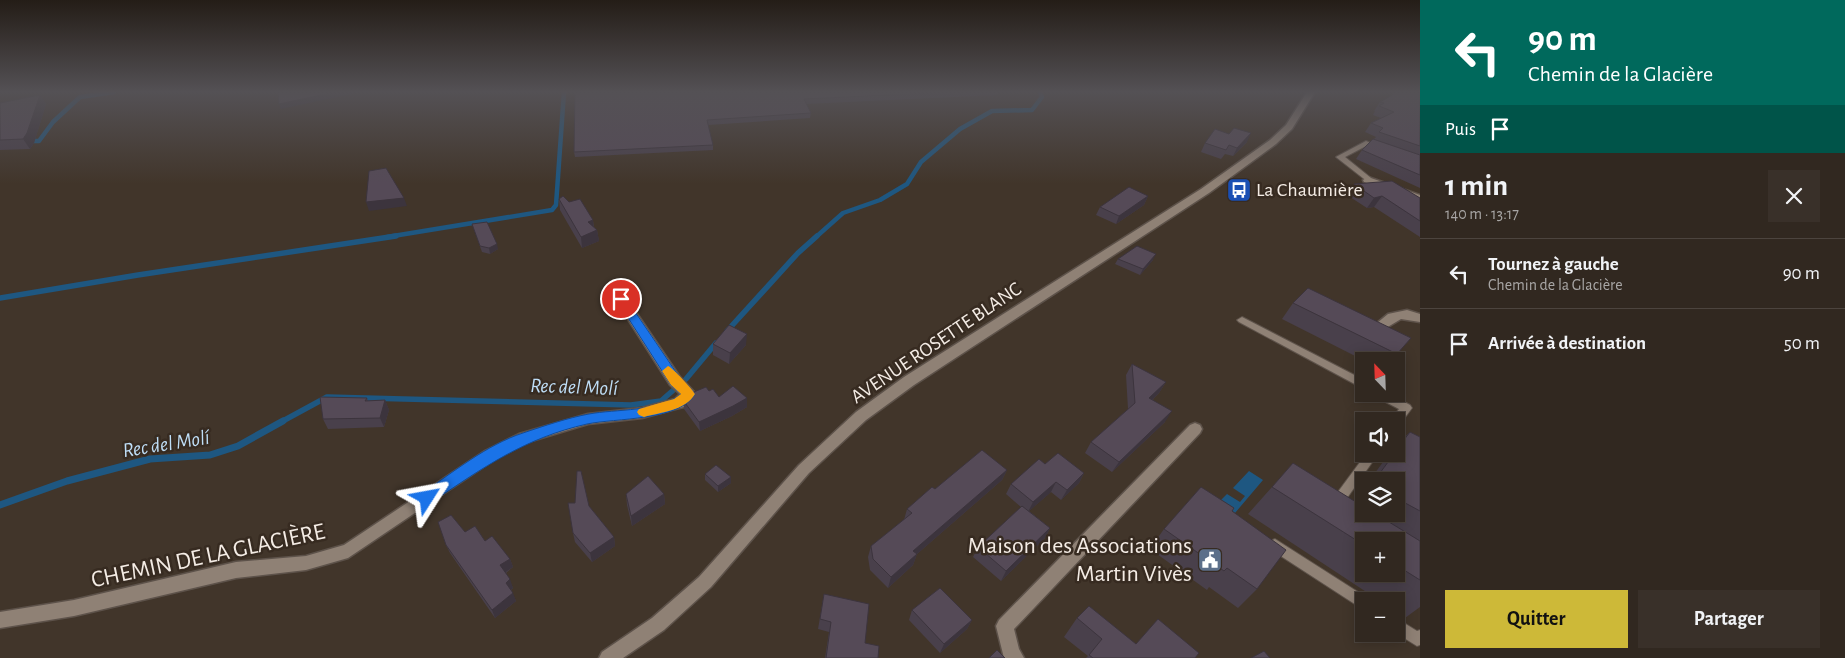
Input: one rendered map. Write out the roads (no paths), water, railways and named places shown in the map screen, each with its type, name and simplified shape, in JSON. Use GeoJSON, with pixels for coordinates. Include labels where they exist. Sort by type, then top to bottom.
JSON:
{"type":"FeatureCollection","features":[{"type":"Feature","properties":{"kind":"main road","name":"AVENUE ROSETTE BLANC"},"geometry":{"type":"LineString","coordinates":[[608,658],[658,624],[705,582],[804,469],[860,416],[909,381],[1205,191],[1273,142],[1292,123]]}},
{"type":"Feature","properties":{"kind":"main road"},"geometry":{"type":"LineString","coordinates":[[1368,180],[1420,199]]}},
{"type":"Feature","properties":{"kind":"main road","name":"CHEMIN DE LA GLACIÈRE"},"geometry":{"type":"LineString","coordinates":[[0,620],[74,608],[236,570],[306,563],[348,550],[490,455],[524,438],[588,419],[642,412],[678,403],[689,394],[679,384],[621,299]]}},
{"type":"Feature","properties":{"kind":"main road"},"geometry":{"type":"LineString","coordinates":[[1377,328],[1393,315],[1404,313],[1420,318]]}},
{"type":"Feature","properties":{"kind":"main road"},"geometry":{"type":"LineString","coordinates":[[1015,658],[1011,654],[1005,626],[1195,430]]}},
{"type":"Feature","properties":{"kind":"lane"},"geometry":{"type":"LineString","coordinates":[[1368,180],[1340,158],[1366,143],[1392,152]]}},
{"type":"Feature","properties":{"kind":"lane"},"geometry":{"type":"LineString","coordinates":[[1242,320],[1355,380]]}},
{"type":"Feature","properties":{"kind":"lane"},"geometry":{"type":"LineString","coordinates":[[1395,402],[1406,408],[1403,412]]}},
{"type":"Feature","properties":{"kind":"lane"},"geometry":{"type":"LineString","coordinates":[[1344,509],[1335,504],[1366,462]]}},
{"type":"Feature","properties":{"kind":"lane"},"geometry":{"type":"LineString","coordinates":[[1261,536],[1355,598]]}},
{"type":"Feature","properties":{"kind":"lane"},"geometry":{"type":"LineString","coordinates":[[1405,631],[1417,639],[1420,637]]}},
{"type":"Feature","properties":{"kind":"water"},"geometry":{"type":"Polygon","coordinates":[[[1249,471],[1263,480],[1235,513],[1219,502],[1227,494],[1240,502],[1245,496],[1233,488],[1249,471]]]}},
{"type":"Feature","properties":{"kind":"waterway"},"geometry":{"type":"LineString","coordinates":[[27,141],[39,141],[52,123]]}},
{"type":"Feature","properties":{"kind":"waterway"},"geometry":{"type":"LineString","coordinates":[[387,237],[552,210],[556,205],[562,123]]}},
{"type":"Feature","properties":{"kind":"waterway","name":"Rec del Molí"},"geometry":{"type":"LineString","coordinates":[[816,237],[843,213],[880,200],[907,184],[921,162],[960,129],[971,123]]}},
{"type":"Feature","properties":{"kind":"waterway"},"geometry":{"type":"LineString","coordinates":[[0,298],[396,236]]}},
{"type":"Feature","properties":{"kind":"waterway","name":"Rec del Molí"},"geometry":{"type":"LineString","coordinates":[[727,331],[798,253],[817,236]]}},
{"type":"Feature","properties":{"kind":"waterway","name":"Rec del Molí"},"geometry":{"type":"LineString","coordinates":[[281,422],[327,397],[631,405],[661,401],[686,379],[716,343]]}},
{"type":"Feature","properties":{"kind":"waterway","name":"Rec del Molí"},"geometry":{"type":"LineString","coordinates":[[0,505],[67,481],[150,459],[210,455],[238,446],[283,421]]}},
{"type":"Feature","properties":{"kind":"place","name":"La Chaumière"},"geometry":{"type":"Point","coordinates":[1239,190]}},
{"type":"Feature","properties":{"kind":"place","name":"Maison des Associations Martin Vivès"},"geometry":{"type":"Point","coordinates":[1210,560]}}]}
